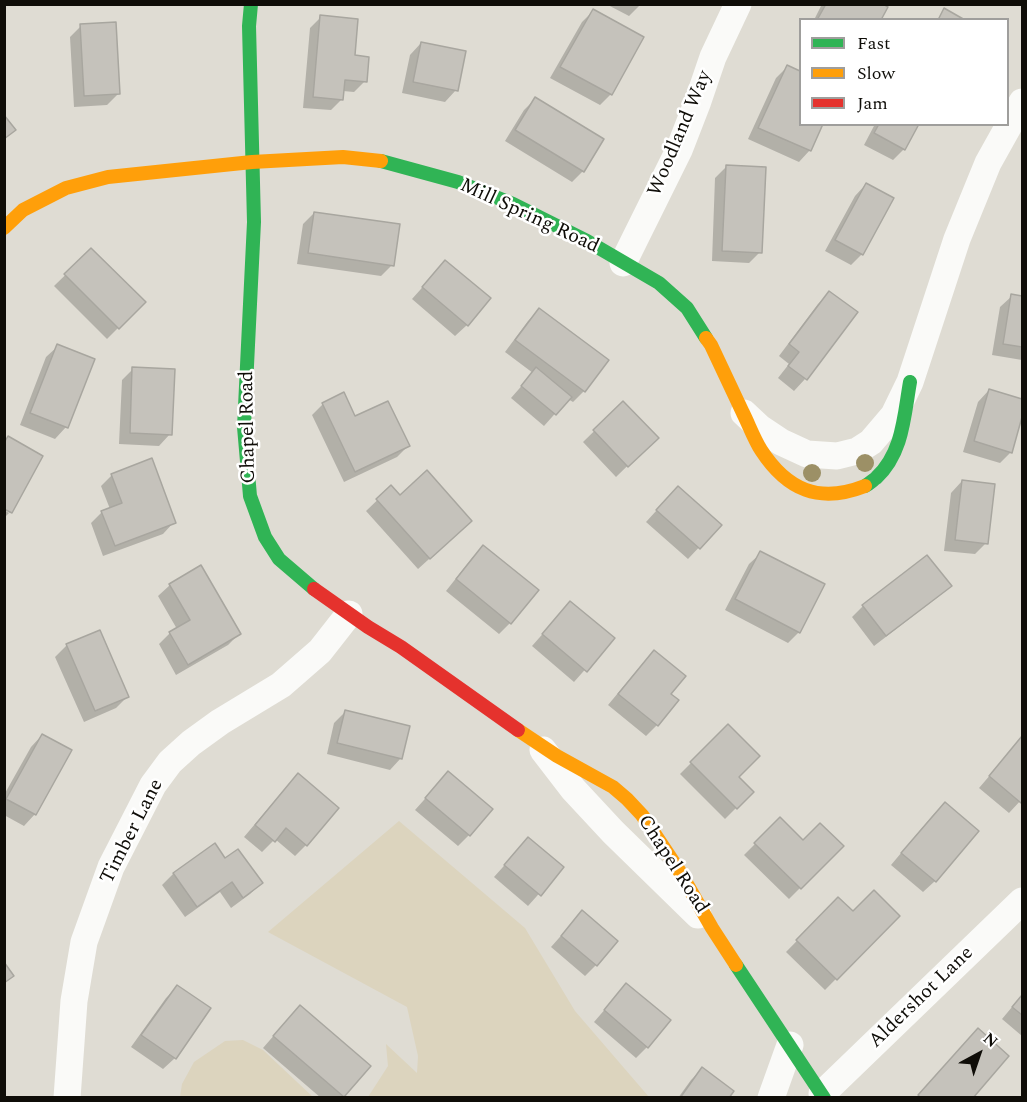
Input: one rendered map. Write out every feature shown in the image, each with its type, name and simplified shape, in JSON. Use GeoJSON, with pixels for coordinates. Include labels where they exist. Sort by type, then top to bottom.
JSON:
{"type":"FeatureCollection","features":[{"type":"Feature","properties":{"kind":"street","name":"Chapel Road"},"geometry":{"type":"LineString","coordinates":[[251,4],[249,26],[254,222],[244,427],[250,496],[265,537],[279,559],[324,597],[401,647],[539,745],[573,789],[613,832],[712,928],[823,1096]]}},
{"type":"Feature","properties":{"kind":"street","name":"Woodland Way"},"geometry":{"type":"LineString","coordinates":[[623,263],[679,150],[714,57],[738,4]]}},
{"type":"Feature","properties":{"kind":"street","name":"Mill Spring Road"},"geometry":{"type":"LineString","coordinates":[[741,410],[760,428],[781,442],[807,454],[837,456],[857,451],[871,442],[894,415],[910,382],[957,239],[988,164],[1023,102]]}},
{"type":"Feature","properties":{"kind":"street","name":"Mill Spring Road"},"geometry":{"type":"LineString","coordinates":[[4,228],[23,210],[66,188],[108,177],[252,162],[343,157],[384,161],[458,182],[513,204],[587,241],[659,284],[687,308],[711,345],[760,449],[780,475],[802,489],[827,494],[849,492],[868,484],[882,472],[900,440],[910,382]]}},
{"type":"Feature","properties":{"kind":"street","name":"Timber Lane"},"geometry":{"type":"LineString","coordinates":[[67,1098],[74,1001],[84,942],[111,867],[153,785],[170,762],[191,743],[220,722],[281,685],[320,651],[349,614]]}},
{"type":"Feature","properties":{"kind":"street","name":"Aldershot Lane"},"geometry":{"type":"LineString","coordinates":[[823,1096],[1023,902]]}},
{"type":"Feature","properties":{"kind":"street"},"geometry":{"type":"LineString","coordinates":[[771,1098],[790,1046]]}},
{"type":"Feature","properties":{"kind":"shaded area"},"geometry":{"type":"Polygon","coordinates":[[[399,821],[525,928],[575,1011],[649,1097],[368,1097],[388,1066],[386,1044],[417,1073],[418,1056],[407,1007],[268,932],[399,821]]]}},
{"type":"Feature","properties":{"kind":"shaded area"},"geometry":{"type":"Polygon","coordinates":[[[243,1040],[263,1050],[313,1097],[180,1097],[182,1084],[194,1062],[225,1041],[243,1040]]]}},
{"type":"Feature","properties":{"kind":"building"},"geometry":{"type":"Polygon","coordinates":[[[826,4],[883,4],[888,7],[882,18],[818,18],[826,4]]]}},
{"type":"Feature","properties":{"kind":"building"},"geometry":{"type":"Polygon","coordinates":[[[944,8],[962,18],[939,18],[944,8]]]}},
{"type":"Feature","properties":{"kind":"building"},"geometry":{"type":"Polygon","coordinates":[[[593,9],[644,37],[612,95],[560,67],[593,9]]]}},
{"type":"Feature","properties":{"kind":"building"},"geometry":{"type":"Polygon","coordinates":[[[320,15],[358,19],[355,55],[369,57],[367,82],[345,80],[343,100],[313,97],[320,15]]]}},
{"type":"Feature","properties":{"kind":"building"},"geometry":{"type":"Polygon","coordinates":[[[116,22],[120,94],[84,96],[80,24],[116,22]]]}},
{"type":"Feature","properties":{"kind":"building"},"geometry":{"type":"Polygon","coordinates":[[[421,42],[466,51],[458,91],[413,82],[421,42]]]}},
{"type":"Feature","properties":{"kind":"building"},"geometry":{"type":"Polygon","coordinates":[[[787,65],[799,71],[799,126],[822,126],[811,151],[758,128],[787,65]]]}},
{"type":"Feature","properties":{"kind":"building"},"geometry":{"type":"Polygon","coordinates":[[[535,97],[604,139],[584,172],[515,130],[535,97]]]}},
{"type":"Feature","properties":{"kind":"building"},"geometry":{"type":"Polygon","coordinates":[[[4,115],[16,130],[4,139],[4,115]]]}},
{"type":"Feature","properties":{"kind":"building"},"geometry":{"type":"Polygon","coordinates":[[[878,126],[918,126],[905,150],[874,133],[878,126]]]}},
{"type":"Feature","properties":{"kind":"building"},"geometry":{"type":"Polygon","coordinates":[[[726,165],[766,167],[762,253],[722,251],[726,165]]]}},
{"type":"Feature","properties":{"kind":"building"},"geometry":{"type":"Polygon","coordinates":[[[866,183],[894,198],[863,255],[835,240],[866,183]]]}},
{"type":"Feature","properties":{"kind":"building"},"geometry":{"type":"Polygon","coordinates":[[[314,212],[400,224],[394,266],[308,253],[314,212]]]}},
{"type":"Feature","properties":{"kind":"building"},"geometry":{"type":"Polygon","coordinates":[[[91,248],[146,302],[119,329],[64,274],[91,248]]]}},
{"type":"Feature","properties":{"kind":"building"},"geometry":{"type":"Polygon","coordinates":[[[445,260],[491,298],[468,326],[422,287],[445,260]]]}},
{"type":"Feature","properties":{"kind":"building"},"geometry":{"type":"Polygon","coordinates":[[[829,291],[858,312],[807,380],[788,366],[799,352],[789,344],[829,291]]]}},
{"type":"Feature","properties":{"kind":"building"},"geometry":{"type":"Polygon","coordinates":[[[1011,294],[1022,296],[1022,347],[1003,344],[1011,294]]]}},
{"type":"Feature","properties":{"kind":"building"},"geometry":{"type":"Polygon","coordinates":[[[539,308],[609,360],[585,392],[515,340],[539,308]]]}},
{"type":"Feature","properties":{"kind":"building"},"geometry":{"type":"Polygon","coordinates":[[[57,344],[95,359],[68,428],[30,413],[57,344]]]}},
{"type":"Feature","properties":{"kind":"building"},"geometry":{"type":"Polygon","coordinates":[[[132,367],[175,369],[172,435],[130,433],[132,367]]]}},
{"type":"Feature","properties":{"kind":"building"},"geometry":{"type":"Polygon","coordinates":[[[536,367],[572,397],[556,415],[521,386],[536,367]]]}},
{"type":"Feature","properties":{"kind":"building"},"geometry":{"type":"Polygon","coordinates":[[[989,389],[1022,399],[1022,417],[1012,453],[974,441],[989,389]]]}},
{"type":"Feature","properties":{"kind":"building"},"geometry":{"type":"Polygon","coordinates":[[[344,392],[355,416],[388,401],[410,446],[355,472],[322,403],[344,392]]]}},
{"type":"Feature","properties":{"kind":"building"},"geometry":{"type":"Polygon","coordinates":[[[623,401],[659,438],[628,467],[593,430],[623,401]]]}},
{"type":"Feature","properties":{"kind":"building"},"geometry":{"type":"Polygon","coordinates":[[[8,436],[43,456],[12,513],[4,509],[4,443],[8,436]]]}},
{"type":"Feature","properties":{"kind":"building"},"geometry":{"type":"Polygon","coordinates":[[[152,458],[176,523],[115,546],[101,511],[122,503],[111,474],[152,458]]]}},
{"type":"Feature","properties":{"kind":"building"},"geometry":{"type":"Polygon","coordinates":[[[427,470],[472,521],[430,559],[376,499],[391,485],[400,495],[427,470]]]}},
{"type":"Feature","properties":{"kind":"building"},"geometry":{"type":"Polygon","coordinates":[[[962,480],[995,484],[988,544],[955,540],[962,480]]]}},
{"type":"Feature","properties":{"kind":"building"},"geometry":{"type":"Polygon","coordinates":[[[678,486],[722,525],[700,549],[656,510],[678,486]]]}},
{"type":"Feature","properties":{"kind":"building"},"geometry":{"type":"Polygon","coordinates":[[[483,545],[539,590],[511,624],[456,579],[483,545]]]}},
{"type":"Feature","properties":{"kind":"building"},"geometry":{"type":"Polygon","coordinates":[[[760,551],[825,584],[800,633],[735,599],[760,551]]]}},
{"type":"Feature","properties":{"kind":"building"},"geometry":{"type":"Polygon","coordinates":[[[927,555],[952,586],[886,636],[862,605],[927,555]]]}},
{"type":"Feature","properties":{"kind":"building"},"geometry":{"type":"Polygon","coordinates":[[[201,565],[241,634],[188,665],[169,632],[190,620],[169,584],[201,565]]]}},
{"type":"Feature","properties":{"kind":"building"},"geometry":{"type":"Polygon","coordinates":[[[570,601],[615,638],[587,672],[542,634],[570,601]]]}},
{"type":"Feature","properties":{"kind":"building"},"geometry":{"type":"Polygon","coordinates":[[[100,630],[129,697],[95,711],[66,644],[100,630]]]}},
{"type":"Feature","properties":{"kind":"building"},"geometry":{"type":"Polygon","coordinates":[[[654,650],[686,676],[671,694],[679,700],[658,726],[618,694],[654,650]]]}},
{"type":"Feature","properties":{"kind":"building"},"geometry":{"type":"Polygon","coordinates":[[[345,710],[410,726],[402,759],[337,743],[345,710]]]}},
{"type":"Feature","properties":{"kind":"building"},"geometry":{"type":"Polygon","coordinates":[[[728,724],[760,756],[739,777],[754,792],[737,809],[690,762],[728,724]]]}},
{"type":"Feature","properties":{"kind":"building"},"geometry":{"type":"Polygon","coordinates":[[[42,734],[72,750],[36,815],[6,799],[42,734]]]}},
{"type":"Feature","properties":{"kind":"building"},"geometry":{"type":"Polygon","coordinates":[[[1022,736],[1022,801],[1021,803],[989,776],[1022,736]]]}},
{"type":"Feature","properties":{"kind":"building"},"geometry":{"type":"Polygon","coordinates":[[[448,771],[493,809],[470,836],[425,798],[448,771]]]}},
{"type":"Feature","properties":{"kind":"building"},"geometry":{"type":"Polygon","coordinates":[[[298,773],[339,808],[307,846],[286,828],[275,842],[255,825],[298,773]]]}},
{"type":"Feature","properties":{"kind":"building"},"geometry":{"type":"Polygon","coordinates":[[[945,802],[979,831],[936,882],[901,853],[945,802]]]}},
{"type":"Feature","properties":{"kind":"building"},"geometry":{"type":"Polygon","coordinates":[[[780,817],[803,840],[820,823],[844,846],[801,889],[754,843],[780,817]]]}},
{"type":"Feature","properties":{"kind":"building"},"geometry":{"type":"Polygon","coordinates":[[[528,837],[564,867],[541,896],[504,865],[528,837]]]}},
{"type":"Feature","properties":{"kind":"building"},"geometry":{"type":"Polygon","coordinates":[[[215,843],[225,858],[238,849],[263,883],[243,898],[232,882],[197,907],[173,873],[215,843]]]}},
{"type":"Feature","properties":{"kind":"building"},"geometry":{"type":"Polygon","coordinates":[[[874,890],[900,916],[837,980],[796,940],[838,897],[853,911],[874,890]]]}},
{"type":"Feature","properties":{"kind":"building"},"geometry":{"type":"Polygon","coordinates":[[[582,910],[618,941],[597,966],[561,936],[582,910]]]}},
{"type":"Feature","properties":{"kind":"building"},"geometry":{"type":"Polygon","coordinates":[[[4,962],[14,976],[4,983],[4,962]]]}},
{"type":"Feature","properties":{"kind":"building"},"geometry":{"type":"Polygon","coordinates":[[[626,983],[671,1020],[648,1048],[604,1010],[626,983]]]}},
{"type":"Feature","properties":{"kind":"building"},"geometry":{"type":"Polygon","coordinates":[[[177,985],[211,1008],[176,1059],[141,1035],[177,985]]]}},
{"type":"Feature","properties":{"kind":"building"},"geometry":{"type":"Polygon","coordinates":[[[1022,995],[1022,1015],[1012,1007],[1022,995]]]}},
{"type":"Feature","properties":{"kind":"building"},"geometry":{"type":"Polygon","coordinates":[[[300,1005],[371,1066],[344,1097],[273,1036],[300,1005]]]}},
{"type":"Feature","properties":{"kind":"building"},"geometry":{"type":"Polygon","coordinates":[[[978,1028],[1009,1056],[973,1098],[921,1098],[918,1095],[978,1028]]]}},
{"type":"Feature","properties":{"kind":"building"},"geometry":{"type":"Polygon","coordinates":[[[702,1067],[734,1091],[729,1098],[680,1098],[702,1067]]]}},
{"type":"Feature","properties":{"kind":"traffic: fast"},"geometry":{"type":"LineString","coordinates":[[251,4],[249,26],[254,222],[244,427],[250,496],[265,537],[279,559],[314,589]]}},
{"type":"Feature","properties":{"kind":"traffic: fast"},"geometry":{"type":"LineString","coordinates":[[381,161],[458,182],[513,204],[587,241],[659,283],[687,308],[706,338]]}},
{"type":"Feature","properties":{"kind":"traffic: fast"},"geometry":{"type":"LineString","coordinates":[[865,486],[885,468],[897,446],[904,421],[910,382]]}},
{"type":"Feature","properties":{"kind":"traffic: fast"},"geometry":{"type":"LineString","coordinates":[[736,965],[824,1098]]}},
{"type":"Feature","properties":{"kind":"traffic: slow"},"geometry":{"type":"LineString","coordinates":[[4,228],[23,210],[66,188],[108,177],[252,162],[343,157],[381,161]]}},
{"type":"Feature","properties":{"kind":"traffic: slow"},"geometry":{"type":"LineString","coordinates":[[706,338],[758,446],[782,475],[793,484],[819,493],[833,494],[865,486]]}},
{"type":"Feature","properties":{"kind":"traffic: slow"},"geometry":{"type":"LineString","coordinates":[[518,730],[557,756],[613,787],[642,815],[680,872],[736,965]]}},
{"type":"Feature","properties":{"kind":"traffic: jam"},"geometry":{"type":"LineString","coordinates":[[314,589],[518,730]]}}]}
